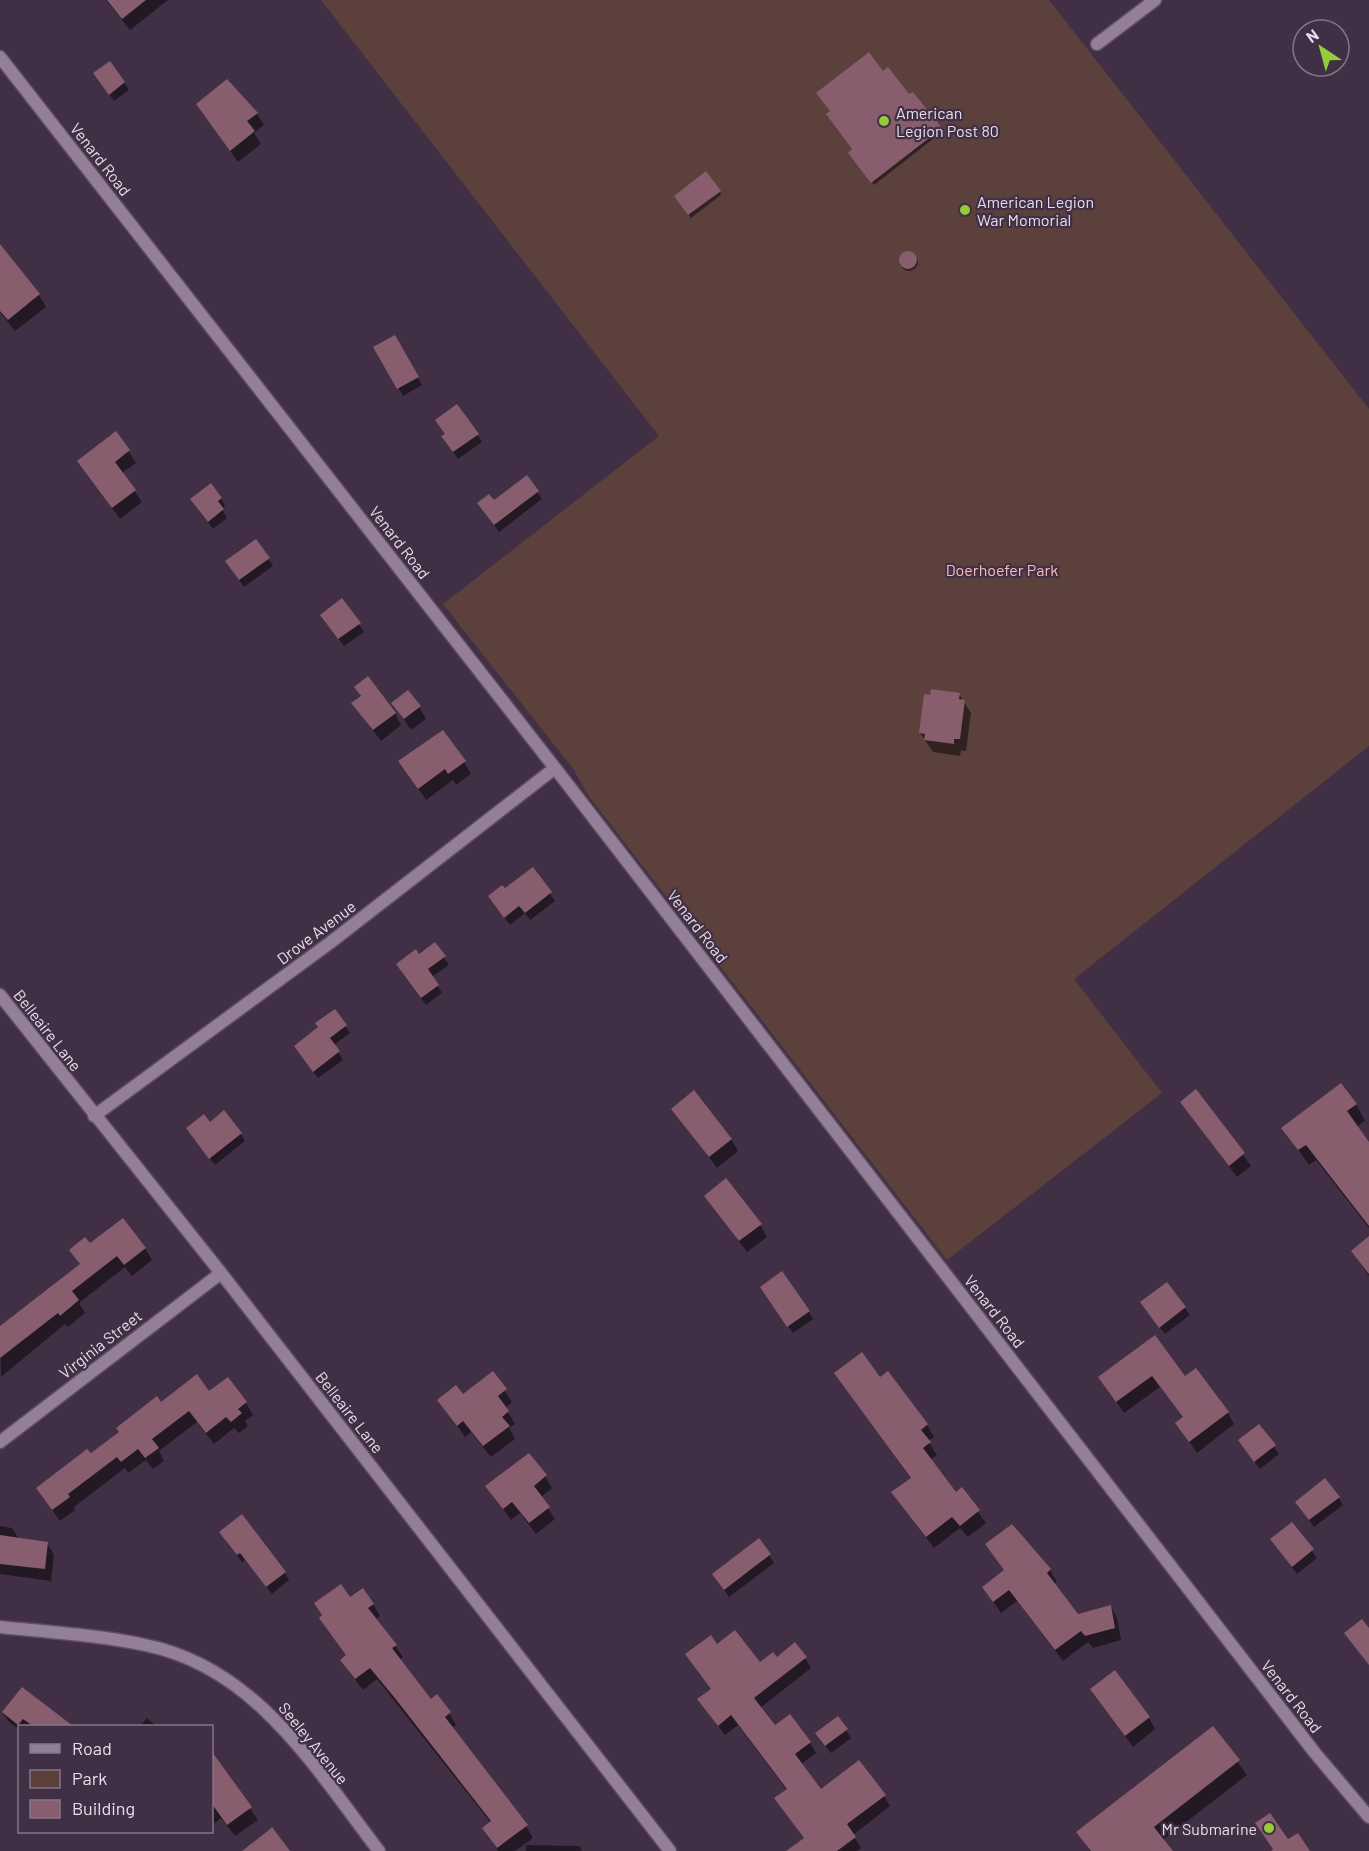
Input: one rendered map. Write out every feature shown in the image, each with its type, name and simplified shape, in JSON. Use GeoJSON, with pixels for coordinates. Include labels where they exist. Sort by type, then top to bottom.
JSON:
{"type":"FeatureCollection","features":[{"type":"Feature","properties":{"kind":"street"},"geometry":{"type":"LineString","coordinates":[[1097,44],[1155,0]]}},
{"type":"Feature","properties":{"kind":"street","name":"Venard Road"},"geometry":{"type":"LineString","coordinates":[[0,57],[555,768],[1309,1745],[1369,1817]]}},
{"type":"Feature","properties":{"kind":"street","name":"Drove Avenue"},"geometry":{"type":"LineString","coordinates":[[94,1116],[331,942],[555,768]]}},
{"type":"Feature","properties":{"kind":"street","name":"Belleaire Lane"},"geometry":{"type":"LineString","coordinates":[[0,995],[221,1273],[670,1851]]}},
{"type":"Feature","properties":{"kind":"street","name":"Virginia Street"},"geometry":{"type":"LineString","coordinates":[[0,1442],[221,1273]]}},
{"type":"Feature","properties":{"kind":"street","name":"Seeley Avenue"},"geometry":{"type":"LineString","coordinates":[[0,1627],[146,1645],[199,1663],[227,1677],[274,1717],[379,1851]]}},
{"type":"Feature","properties":{"kind":"green space","name":"Doerhoefer Park"},"geometry":{"type":"Polygon","coordinates":[[[321,0],[1049,0],[1369,409],[1369,746],[1074,979],[1162,1093],[947,1260],[587,794],[574,770],[443,604],[659,436],[321,0]]]}},
{"type":"Feature","properties":{"kind":"building"},"geometry":{"type":"Polygon","coordinates":[[[107,0],[146,0],[122,19],[107,0]]]}},
{"type":"Feature","properties":{"kind":"building","name":"American Legion Post 80"},"geometry":{"type":"Polygon","coordinates":[[[869,52],[883,71],[888,67],[909,94],[913,92],[942,128],[871,183],[848,153],[852,149],[826,114],[830,111],[816,93],[869,52]]]}},
{"type":"Feature","properties":{"kind":"building"},"geometry":{"type":"Polygon","coordinates":[[[110,61],[125,82],[109,95],[93,73],[110,61]]]}},
{"type":"Feature","properties":{"kind":"building"},"geometry":{"type":"Polygon","coordinates":[[[227,79],[258,113],[247,121],[255,131],[230,151],[196,104],[227,79]]]}},
{"type":"Feature","properties":{"kind":"building"},"geometry":{"type":"Polygon","coordinates":[[[706,171],[721,191],[688,215],[674,196],[706,171]]]}},
{"type":"Feature","properties":{"kind":"building"},"geometry":{"type":"Polygon","coordinates":[[[0,244],[40,294],[8,320],[0,311],[0,244]]]}},
{"type":"Feature","properties":{"kind":"building"},"geometry":{"type":"Polygon","coordinates":[[[908,251],[914,254],[917,260],[914,266],[908,269],[902,266],[899,260],[902,254],[908,251]]]}},
{"type":"Feature","properties":{"kind":"building"},"geometry":{"type":"Polygon","coordinates":[[[395,335],[419,377],[397,389],[373,347],[395,335]]]}},
{"type":"Feature","properties":{"kind":"building"},"geometry":{"type":"Polygon","coordinates":[[[457,404],[479,434],[453,452],[441,436],[445,434],[435,420],[457,404]]]}},
{"type":"Feature","properties":{"kind":"building"},"geometry":{"type":"Polygon","coordinates":[[[116,431],[130,450],[115,462],[136,490],[112,508],[77,461],[116,431]]]}},
{"type":"Feature","properties":{"kind":"building"},"geometry":{"type":"Polygon","coordinates":[[[527,475],[539,491],[494,525],[477,503],[489,494],[494,500],[527,475]]]}},
{"type":"Feature","properties":{"kind":"building"},"geometry":{"type":"Polygon","coordinates":[[[211,483],[222,498],[218,501],[224,509],[208,522],[190,499],[211,483]]]}},
{"type":"Feature","properties":{"kind":"building"},"geometry":{"type":"Polygon","coordinates":[[[256,539],[270,558],[239,580],[225,561],[256,539]]]}},
{"type":"Feature","properties":{"kind":"building"},"geometry":{"type":"Polygon","coordinates":[[[342,598],[361,623],[338,639],[320,615],[342,598]]]}},
{"type":"Feature","properties":{"kind":"building"},"geometry":{"type":"Polygon","coordinates":[[[368,676],[396,713],[373,730],[351,703],[361,696],[354,687],[368,676]]]}},
{"type":"Feature","properties":{"kind":"building"},"geometry":{"type":"Polygon","coordinates":[[[931,689],[960,693],[959,699],[965,700],[960,739],[954,739],[954,744],[924,740],[925,734],[919,733],[924,694],[930,695],[931,689]]]}},
{"type":"Feature","properties":{"kind":"building"},"geometry":{"type":"Polygon","coordinates":[[[408,690],[421,706],[404,719],[391,703],[408,690]]]}},
{"type":"Feature","properties":{"kind":"building"},"geometry":{"type":"Polygon","coordinates":[[[443,730],[466,761],[448,774],[445,769],[418,789],[398,761],[443,730]]]}},
{"type":"Feature","properties":{"kind":"building"},"geometry":{"type":"Polygon","coordinates":[[[533,867],[552,892],[525,913],[519,906],[504,918],[488,896],[502,885],[505,888],[533,867]]]}},
{"type":"Feature","properties":{"kind":"building"},"geometry":{"type":"Polygon","coordinates":[[[435,942],[446,956],[428,969],[439,985],[421,998],[396,964],[416,949],[419,954],[435,942]]]}},
{"type":"Feature","properties":{"kind":"building"},"geometry":{"type":"Polygon","coordinates":[[[335,1009],[347,1025],[330,1038],[340,1051],[313,1072],[294,1046],[318,1027],[315,1023],[335,1009]]]}},
{"type":"Feature","properties":{"kind":"building"},"geometry":{"type":"Polygon","coordinates":[[[1341,1083],[1357,1104],[1347,1111],[1369,1142],[1369,1226],[1306,1145],[1298,1150],[1281,1128],[1341,1083]]]}},
{"type":"Feature","properties":{"kind":"building"},"geometry":{"type":"Polygon","coordinates":[[[1196,1089],[1245,1153],[1229,1166],[1180,1102],[1196,1089]]]}},
{"type":"Feature","properties":{"kind":"building"},"geometry":{"type":"Polygon","coordinates":[[[694,1090],[732,1139],[709,1157],[671,1109],[694,1090]]]}},
{"type":"Feature","properties":{"kind":"building"},"geometry":{"type":"Polygon","coordinates":[[[224,1110],[242,1133],[209,1159],[186,1128],[204,1114],[210,1122],[224,1110]]]}},
{"type":"Feature","properties":{"kind":"building"},"geometry":{"type":"Polygon","coordinates":[[[726,1178],[762,1224],[739,1241],[704,1196],[726,1178]]]}},
{"type":"Feature","properties":{"kind":"building"},"geometry":{"type":"Polygon","coordinates":[[[123,1218],[146,1248],[124,1265],[117,1256],[72,1291],[79,1300],[60,1316],[58,1313],[0,1358],[0,1326],[80,1264],[69,1250],[85,1237],[90,1243],[123,1218]]]}},
{"type":"Feature","properties":{"kind":"building"},"geometry":{"type":"Polygon","coordinates":[[[1369,1236],[1369,1274],[1351,1251],[1369,1236]]]}},
{"type":"Feature","properties":{"kind":"building"},"geometry":{"type":"Polygon","coordinates":[[[782,1271],[810,1311],[787,1327],[760,1287],[782,1271]]]}},
{"type":"Feature","properties":{"kind":"building"},"geometry":{"type":"Polygon","coordinates":[[[1167,1282],[1186,1307],[1159,1328],[1140,1302],[1167,1282]]]}},
{"type":"Feature","properties":{"kind":"building"},"geometry":{"type":"Polygon","coordinates":[[[1155,1335],[1185,1376],[1196,1368],[1229,1412],[1189,1442],[1175,1423],[1183,1417],[1152,1376],[1116,1402],[1098,1377],[1155,1335]]]}},
{"type":"Feature","properties":{"kind":"building"},"geometry":{"type":"Polygon","coordinates":[[[862,1352],[880,1377],[888,1371],[928,1424],[921,1430],[931,1442],[923,1448],[956,1492],[962,1487],[980,1510],[960,1526],[952,1517],[926,1537],[891,1492],[911,1478],[834,1373],[862,1352]]]}},
{"type":"Feature","properties":{"kind":"building"},"geometry":{"type":"Polygon","coordinates":[[[493,1371],[507,1389],[498,1396],[509,1411],[502,1417],[510,1426],[483,1446],[463,1421],[457,1426],[437,1400],[456,1385],[463,1394],[493,1371]]]}},
{"type":"Feature","properties":{"kind":"building"},"geometry":{"type":"Polygon","coordinates":[[[197,1374],[209,1391],[228,1377],[247,1402],[238,1409],[242,1413],[231,1422],[226,1417],[206,1433],[189,1411],[152,1439],[159,1448],[145,1458],[138,1449],[121,1462],[117,1457],[68,1494],[70,1497],[52,1510],[36,1488],[87,1449],[91,1453],[119,1432],[116,1428],[157,1396],[161,1402],[197,1374]]]}},
{"type":"Feature","properties":{"kind":"building"},"geometry":{"type":"Polygon","coordinates":[[[1259,1424],[1276,1445],[1254,1462],[1238,1440],[1259,1424]]]}},
{"type":"Feature","properties":{"kind":"building"},"geometry":{"type":"Polygon","coordinates":[[[529,1453],[547,1475],[534,1486],[550,1507],[529,1523],[512,1502],[503,1509],[485,1486],[529,1453]]]}},
{"type":"Feature","properties":{"kind":"building"},"geometry":{"type":"Polygon","coordinates":[[[1325,1478],[1340,1497],[1309,1520],[1295,1502],[1325,1478]]]}},
{"type":"Feature","properties":{"kind":"building"},"geometry":{"type":"Polygon","coordinates":[[[242,1514],[286,1572],[266,1587],[240,1553],[237,1555],[219,1532],[242,1514]]]}},
{"type":"Feature","properties":{"kind":"building"},"geometry":{"type":"Polygon","coordinates":[[[1292,1522],[1314,1549],[1292,1567],[1270,1539],[1292,1522]]]}},
{"type":"Feature","properties":{"kind":"building"},"geometry":{"type":"Polygon","coordinates":[[[1012,1524],[1051,1569],[1047,1573],[1078,1614],[1111,1605],[1115,1628],[1085,1636],[1081,1631],[1055,1650],[1009,1590],[993,1602],[982,1587],[1004,1570],[985,1544],[1012,1524]]]}},
{"type":"Feature","properties":{"kind":"building"},"geometry":{"type":"Polygon","coordinates":[[[0,1535],[48,1542],[45,1569],[0,1564],[0,1535]]]}},
{"type":"Feature","properties":{"kind":"building"},"geometry":{"type":"Polygon","coordinates":[[[759,1538],[771,1554],[724,1590],[712,1574],[759,1538]]]}},
{"type":"Feature","properties":{"kind":"building"},"geometry":{"type":"Polygon","coordinates":[[[341,1584],[350,1597],[363,1588],[374,1604],[368,1608],[397,1645],[392,1648],[431,1699],[437,1694],[451,1712],[445,1717],[528,1825],[497,1848],[482,1828],[491,1821],[370,1668],[355,1679],[340,1660],[346,1655],[319,1618],[322,1615],[314,1603],[341,1584]]]}},
{"type":"Feature","properties":{"kind":"building"},"geometry":{"type":"Polygon","coordinates":[[[1362,1619],[1369,1628],[1369,1665],[1344,1633],[1362,1619]]]}},
{"type":"Feature","properties":{"kind":"building"},"geometry":{"type":"Polygon","coordinates":[[[735,1630],[760,1662],[773,1652],[777,1657],[795,1642],[807,1657],[754,1698],[775,1725],[790,1714],[811,1742],[795,1754],[821,1789],[859,1760],[886,1795],[847,1824],[856,1837],[837,1851],[786,1851],[804,1838],[774,1798],[787,1789],[731,1715],[718,1726],[697,1699],[711,1689],[685,1654],[711,1635],[717,1644],[735,1630]]]}},
{"type":"Feature","properties":{"kind":"building"},"geometry":{"type":"Polygon","coordinates":[[[1115,1670],[1150,1717],[1125,1736],[1090,1689],[1115,1670]]]}},
{"type":"Feature","properties":{"kind":"building"},"geometry":{"type":"Polygon","coordinates":[[[22,1687],[72,1725],[32,1725],[23,1719],[18,1725],[2,1712],[22,1687]]]}},
{"type":"Feature","properties":{"kind":"building"},"geometry":{"type":"Polygon","coordinates":[[[838,1716],[848,1729],[825,1746],[815,1733],[838,1716]]]}},
{"type":"Feature","properties":{"kind":"building"},"geometry":{"type":"Polygon","coordinates":[[[1213,1726],[1240,1760],[1154,1827],[1173,1851],[1091,1851],[1076,1832],[1213,1726]]]}},
{"type":"Feature","properties":{"kind":"building"},"geometry":{"type":"Polygon","coordinates":[[[213,1753],[252,1807],[227,1825],[213,1805],[213,1753]]]}},
{"type":"Feature","properties":{"kind":"building","name":"Mr Submarine"},"geometry":{"type":"Polygon","coordinates":[[[1270,1813],[1288,1839],[1298,1833],[1310,1851],[1271,1851],[1273,1849],[1255,1823],[1270,1813]]]}},
{"type":"Feature","properties":{"kind":"building"},"geometry":{"type":"Polygon","coordinates":[[[272,1827],[290,1851],[242,1851],[269,1830],[272,1827]]]}},
{"type":"Feature","properties":{"kind":"place","name":"American Legion Post 80"},"geometry":{"type":"Point","coordinates":[884,121]}},
{"type":"Feature","properties":{"kind":"place","name":"American Legion War Momorial"},"geometry":{"type":"Point","coordinates":[965,210]}},
{"type":"Feature","properties":{"kind":"place","name":"Mr Submarine"},"geometry":{"type":"Point","coordinates":[1269,1828]}}]}
